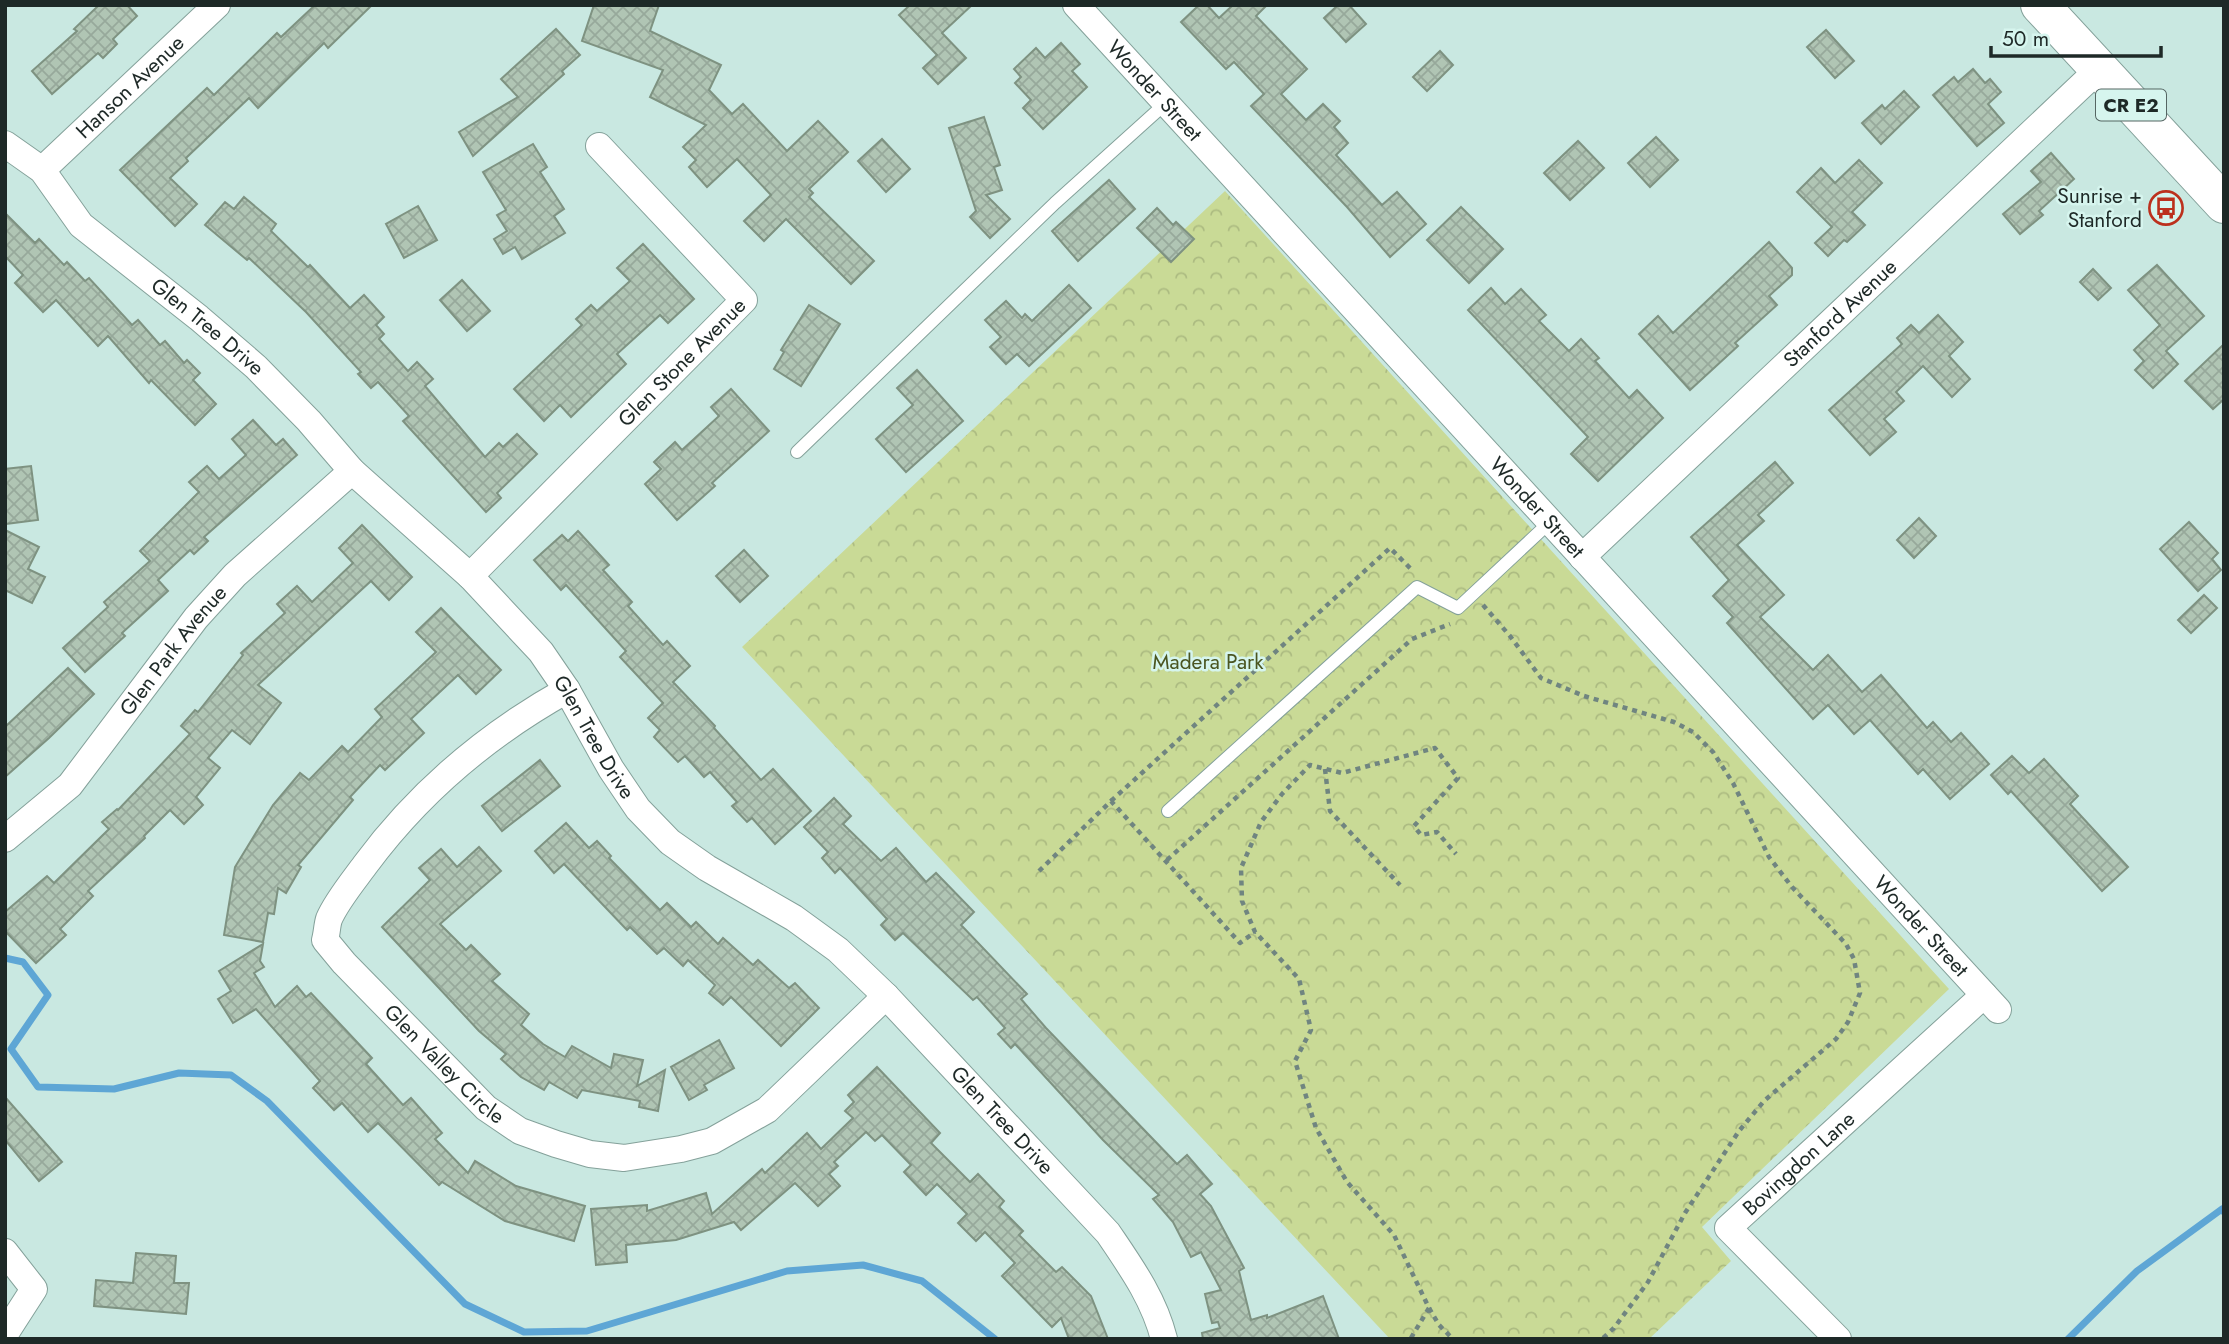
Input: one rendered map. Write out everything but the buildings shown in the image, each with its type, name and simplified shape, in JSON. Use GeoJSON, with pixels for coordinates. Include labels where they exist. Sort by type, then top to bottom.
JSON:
{"type":"FeatureCollection","features":[{"type":"Feature","properties":{"kind":"main road","name":"CR E2"},"geometry":{"type":"LineString","coordinates":[[2049,8],[2098,70],[2224,204]]}},
{"type":"Feature","properties":{"kind":"street","name":"Hanson Avenue"},"geometry":{"type":"LineString","coordinates":[[42,170],[217,5]]}},
{"type":"Feature","properties":{"kind":"street","name":"Wonder Street"},"geometry":{"type":"LineString","coordinates":[[1076,5],[1991,1002]]}},
{"type":"Feature","properties":{"kind":"street","name":"Stanford Avenue"},"geometry":{"type":"LineString","coordinates":[[1582,557],[2098,70]]}},
{"type":"Feature","properties":{"kind":"street","name":"Glen Tree Drive"},"geometry":{"type":"LineString","coordinates":[[5,144],[42,170],[80,225],[199,318],[256,367],[309,421],[352,471],[470,576],[541,652],[567,690],[611,769],[632,799],[670,842],[707,868],[794,918],[838,950],[886,996],[1108,1233],[1158,1314],[1164,1339]]}},
{"type":"Feature","properties":{"kind":"street","name":"Glen Stone Avenue"},"geometry":{"type":"LineString","coordinates":[[470,576],[744,300],[599,146]]}},
{"type":"Feature","properties":{"kind":"street","name":"Glen Park Avenue"},"geometry":{"type":"LineString","coordinates":[[5,839],[70,785],[196,618],[234,575],[352,471]]}},
{"type":"Feature","properties":{"kind":"street","name":"Glen Valley Circle"},"geometry":{"type":"LineString","coordinates":[[567,690],[526,713],[484,743],[435,785],[392,830],[329,919],[326,940],[344,963],[486,1108],[520,1131],[590,1154],[624,1158],[712,1141],[767,1110],[886,996]]}},
{"type":"Feature","properties":{"kind":"street","name":"Bovingdon Lane"},"geometry":{"type":"LineString","coordinates":[[1838,1339],[1728,1228],[1991,1002]]}},
{"type":"Feature","properties":{"kind":"street"},"geometry":{"type":"LineString","coordinates":[[5,1252],[34,1289],[5,1334]]}},
{"type":"Feature","properties":{"kind":"lane"},"geometry":{"type":"LineString","coordinates":[[797,452],[1055,203],[1166,103]]}},
{"type":"Feature","properties":{"kind":"lane"},"geometry":{"type":"LineString","coordinates":[[1168,811],[1417,587],[1458,608],[1550,522]]}},
{"type":"Feature","properties":{"kind":"path"},"geometry":{"type":"LineString","coordinates":[[1039,871],[1111,801],[1390,548],[1413,572]]}},
{"type":"Feature","properties":{"kind":"path"},"geometry":{"type":"LineString","coordinates":[[1472,609],[1481,603],[1541,678],[1584,696],[1664,719],[1693,732],[1713,752],[1733,783],[1769,857],[1792,887],[1846,944],[1854,959],[1860,993],[1848,1022],[1836,1040],[1764,1101],[1739,1130],[1685,1213],[1648,1282],[1614,1328],[1602,1339]]}},
{"type":"Feature","properties":{"kind":"path"},"geometry":{"type":"LineString","coordinates":[[1167,860],[1412,639],[1455,622]]}},
{"type":"Feature","properties":{"kind":"path"},"geometry":{"type":"LineString","coordinates":[[1453,1339],[1439,1325],[1429,1308],[1394,1235],[1347,1182],[1316,1128],[1295,1061],[1311,1030],[1299,979],[1255,932],[1242,901],[1241,868],[1261,822],[1282,794],[1310,765],[1342,773],[1435,748],[1458,778],[1414,826],[1421,835],[1437,832],[1457,854]]}},
{"type":"Feature","properties":{"kind":"path"},"geometry":{"type":"LineString","coordinates":[[1325,769],[1330,811],[1400,885]]}},
{"type":"Feature","properties":{"kind":"path"},"geometry":{"type":"LineString","coordinates":[[1111,801],[1240,943],[1255,932]]}},
{"type":"Feature","properties":{"kind":"path"},"geometry":{"type":"LineString","coordinates":[[1411,1338],[1429,1308]]}},
{"type":"Feature","properties":{"kind":"green space","name":"Madera Park"},"geometry":{"type":"Polygon","coordinates":[[[1225,191],[1949,989],[1702,1227],[1731,1261],[1649,1339],[1390,1339],[742,647],[1225,191]]]}},
{"type":"Feature","properties":{"kind":"waterway"},"geometry":{"type":"LineString","coordinates":[[5,958],[23,962],[48,995],[11,1049],[38,1087],[114,1089],[179,1073],[231,1075],[267,1101],[465,1304],[524,1332],[587,1331],[787,1271],[863,1265],[922,1281],[995,1339]]}},
{"type":"Feature","properties":{"kind":"waterway"},"geometry":{"type":"LineString","coordinates":[[2068,1339],[2137,1271],[2222,1209],[2224,1212]]}},
{"type":"Feature","properties":{"kind":"place","name":"Sunrise + Stanford"},"geometry":{"type":"Point","coordinates":[2166,208]}}]}
